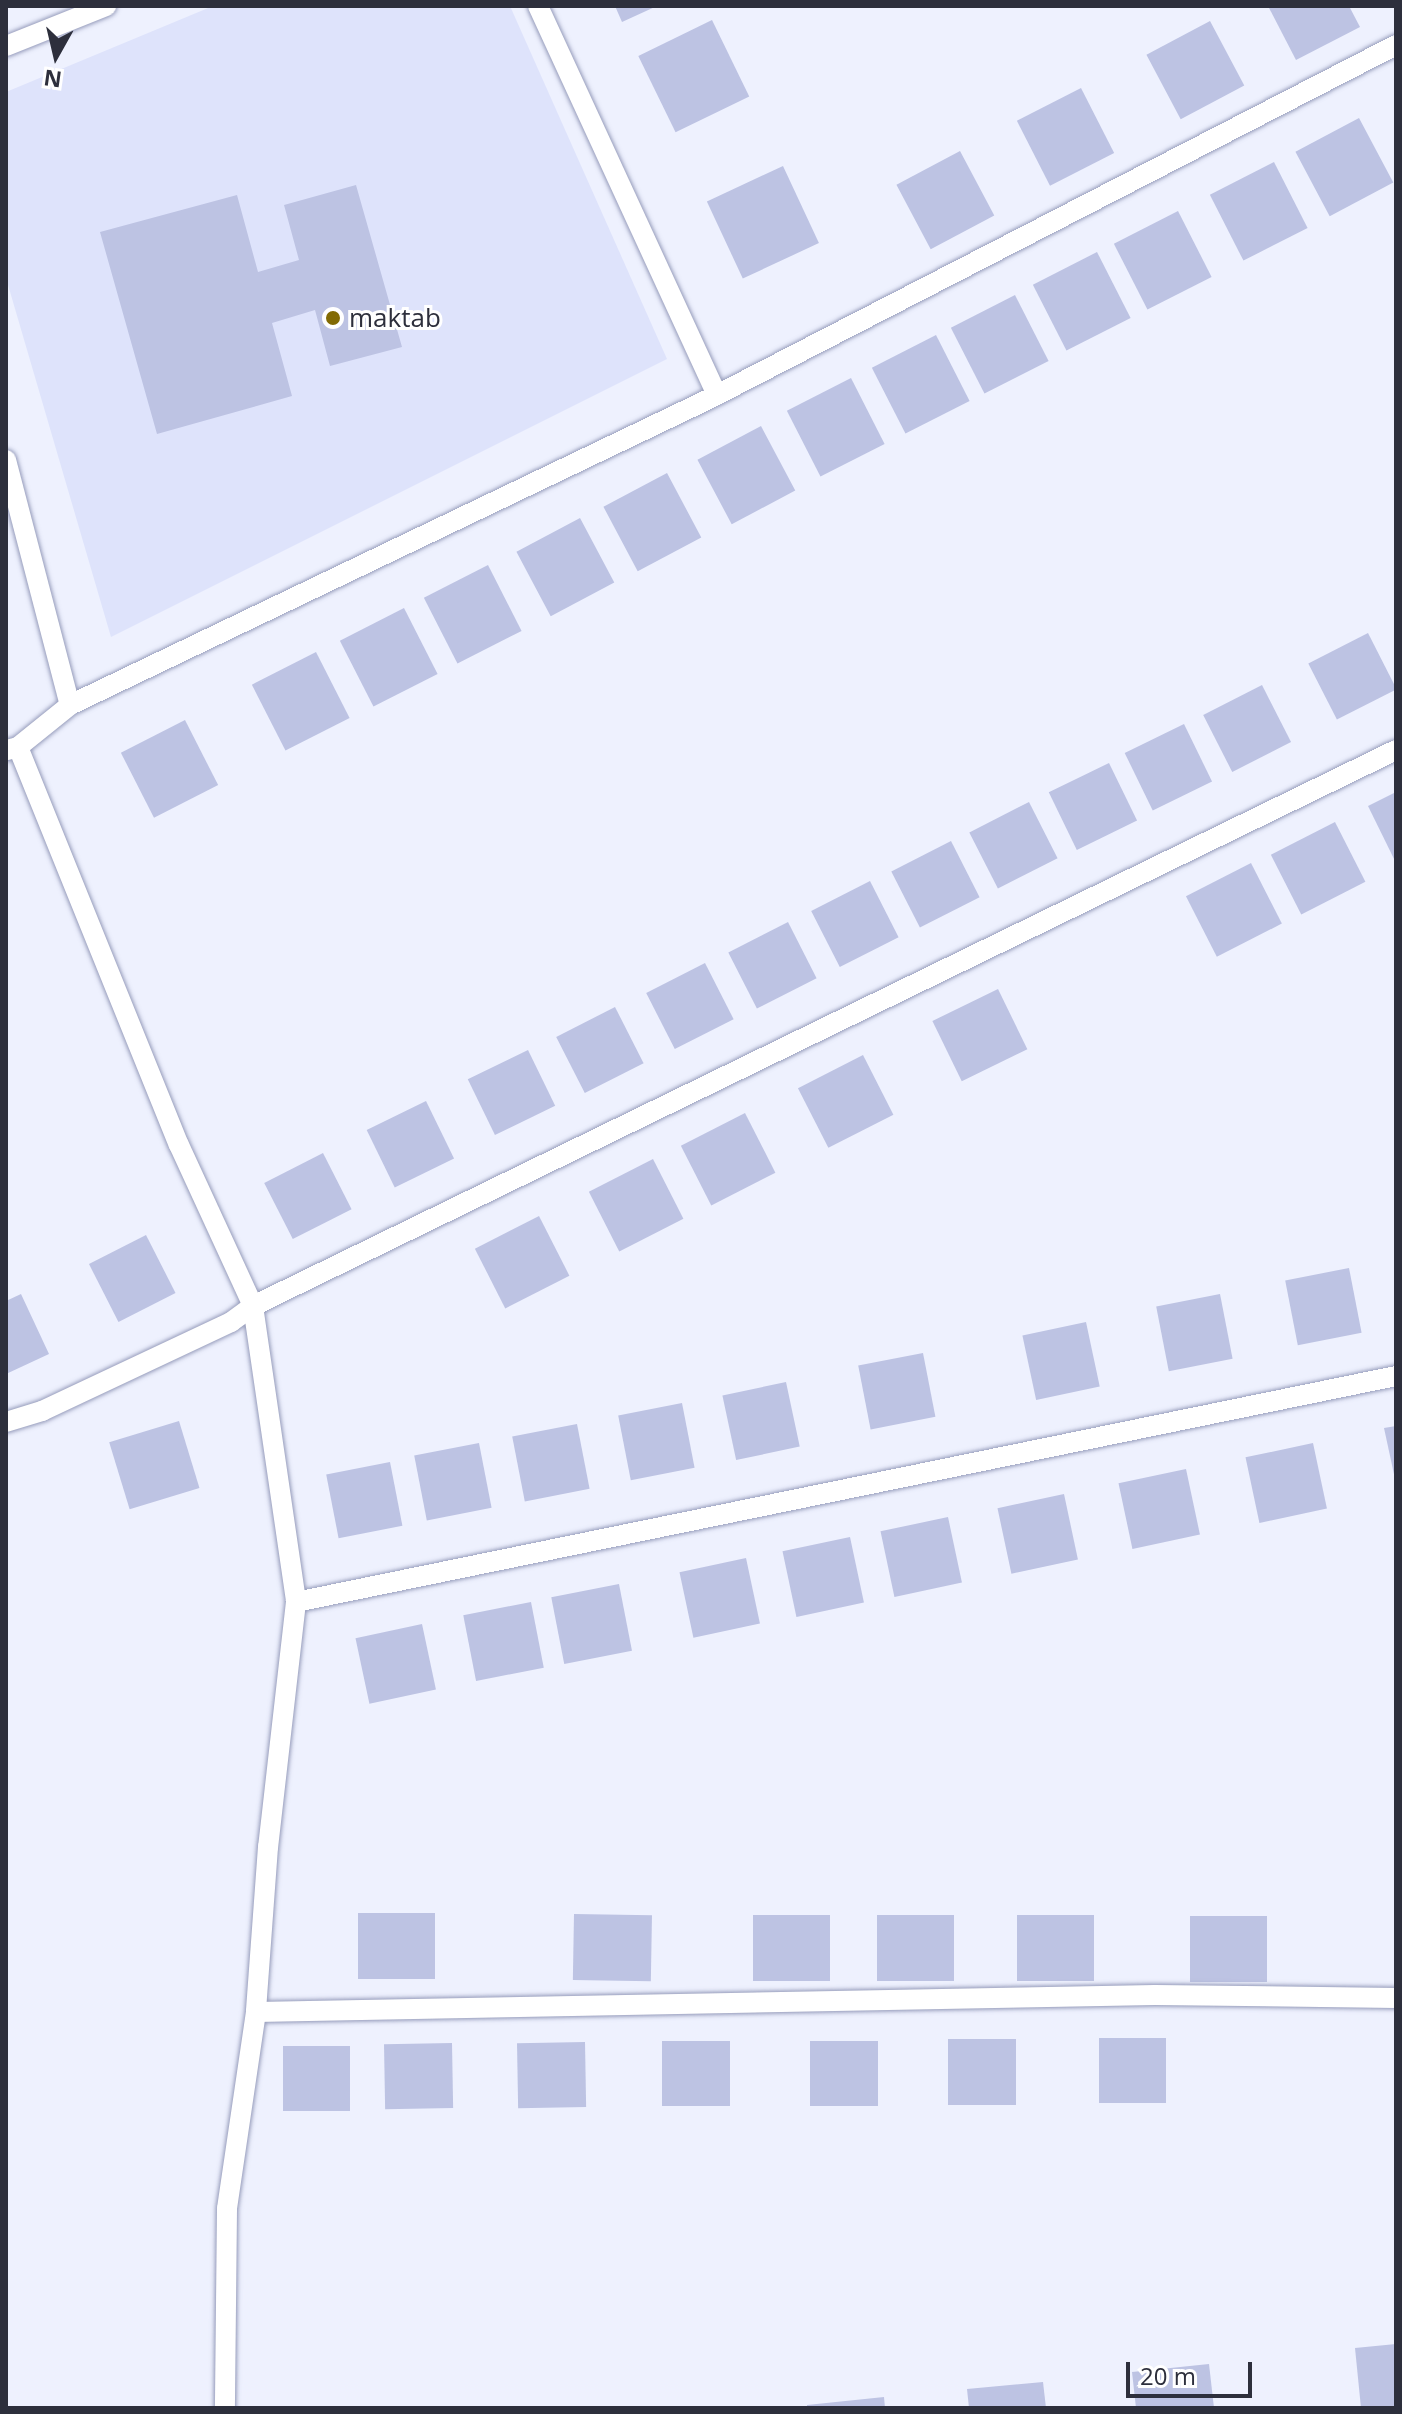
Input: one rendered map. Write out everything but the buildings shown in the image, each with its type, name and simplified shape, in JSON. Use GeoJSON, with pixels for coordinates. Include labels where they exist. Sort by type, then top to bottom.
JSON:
{"type":"FeatureCollection","features":[{"type":"Feature","properties":{"kind":"lane"},"geometry":{"type":"LineString","coordinates":[[6,46],[106,6]]}},
{"type":"Feature","properties":{"kind":"lane"},"geometry":{"type":"LineString","coordinates":[[538,6],[717,395]]}},
{"type":"Feature","properties":{"kind":"lane"},"geometry":{"type":"LineString","coordinates":[[225,2408],[227,2209],[256,2012],[268,1847],[296,1602],[253,1306],[179,1145],[12,749],[70,705],[717,395],[1396,45]]}},
{"type":"Feature","properties":{"kind":"lane"},"geometry":{"type":"LineString","coordinates":[[6,460],[70,705]]}},
{"type":"Feature","properties":{"kind":"lane"},"geometry":{"type":"LineString","coordinates":[[6,1422],[42,1411],[231,1322],[253,1306],[1396,750]]}},
{"type":"Feature","properties":{"kind":"lane"},"geometry":{"type":"LineString","coordinates":[[296,1602],[1396,1376]]}},
{"type":"Feature","properties":{"kind":"lane"},"geometry":{"type":"LineString","coordinates":[[256,2012],[1155,1995],[1396,1998]]}},
{"type":"Feature","properties":{"kind":"shaded area","name":"maktab"},"geometry":{"type":"Polygon","coordinates":[[[213,6],[510,6],[667,359],[111,637],[6,278],[6,92],[213,6]]]}},
{"type":"Feature","properties":{"kind":"place","name":"maktab"},"geometry":{"type":"Point","coordinates":[333,318]}}]}
